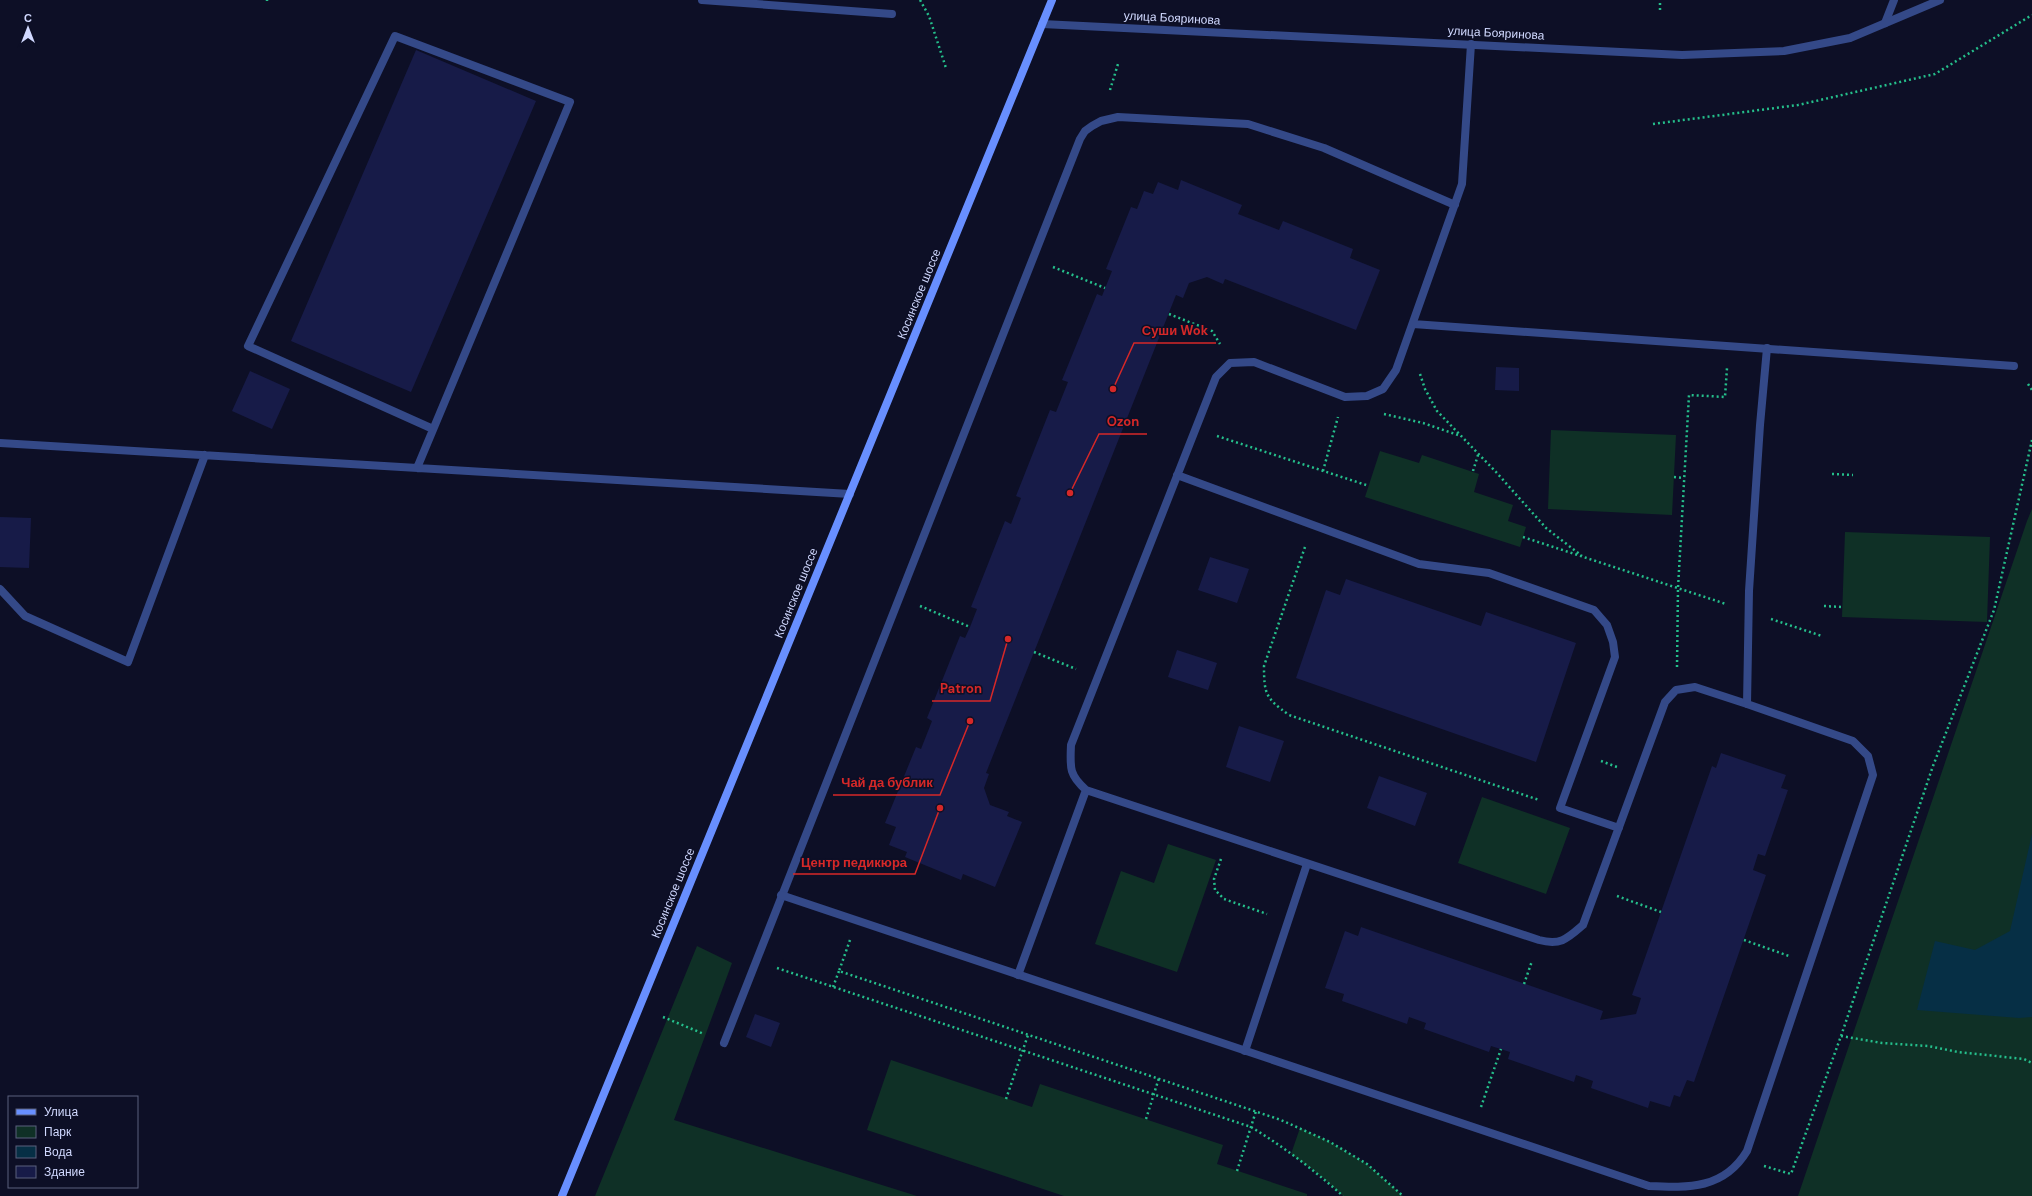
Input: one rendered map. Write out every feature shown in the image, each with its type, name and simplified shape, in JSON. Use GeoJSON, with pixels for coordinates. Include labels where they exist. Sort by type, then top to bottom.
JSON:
{"type":"FeatureCollection","features":[{"type":"Feature","properties":{"kind":"main road","name":"Косинское шоссе"},"geometry":{"type":"LineString","coordinates":[[562,1196],[1052,0]]}},
{"type":"Feature","properties":{"kind":"street"},"geometry":{"type":"LineString","coordinates":[[702,0],[892,14]]}},
{"type":"Feature","properties":{"kind":"street"},"geometry":{"type":"LineString","coordinates":[[1885,23],[1894,0]]}},
{"type":"Feature","properties":{"kind":"street","name":"улица Бояринова"},"geometry":{"type":"LineString","coordinates":[[1042,24],[1682,55],[1784,51],[1850,38],[1940,0]]}},
{"type":"Feature","properties":{"kind":"street"},"geometry":{"type":"LineString","coordinates":[[417,468],[570,102],[395,36],[248,346],[433,429]]}},
{"type":"Feature","properties":{"kind":"street"},"geometry":{"type":"LineString","coordinates":[[781,896],[1650,1186],[1683,1188],[1708,1184],[1730,1172],[1742,1160],[1747,1151],[1873,775],[1868,756],[1853,741],[1695,687],[1676,690],[1665,702],[1583,925],[1565,940],[1547,942],[1086,790],[1074,780],[1071,762],[1071,745],[1216,377],[1230,363],[1254,362],[1345,397],[1367,396],[1383,389],[1396,370],[1462,184],[1471,44]]}},
{"type":"Feature","properties":{"kind":"street"},"geometry":{"type":"LineString","coordinates":[[724,1043],[1032,259],[1080,139],[1085,131],[1101,121],[1118,118],[1248,124],[1324,148],[1455,205]]}},
{"type":"Feature","properties":{"kind":"street"},"geometry":{"type":"LineString","coordinates":[[1413,324],[2014,366]]}},
{"type":"Feature","properties":{"kind":"street"},"geometry":{"type":"LineString","coordinates":[[1746,704],[1750,591],[1760,425],[1767,348]]}},
{"type":"Feature","properties":{"kind":"street"},"geometry":{"type":"LineString","coordinates":[[0,443],[850,494]]}},
{"type":"Feature","properties":{"kind":"street"},"geometry":{"type":"LineString","coordinates":[[0,589],[25,616],[128,662],[205,455]]}},
{"type":"Feature","properties":{"kind":"street"},"geometry":{"type":"LineString","coordinates":[[1177,475],[1420,564],[1489,573],[1594,610],[1607,625],[1613,642],[1615,656],[1560,808],[1619,828]]}},
{"type":"Feature","properties":{"kind":"street"},"geometry":{"type":"LineString","coordinates":[[1018,974],[1086,790]]}},
{"type":"Feature","properties":{"kind":"street"},"geometry":{"type":"LineString","coordinates":[[1245,1051],[1307,864]]}},
{"type":"Feature","properties":{"kind":"path"},"geometry":{"type":"LineString","coordinates":[[920,0],[929,16],[946,68]]}},
{"type":"Feature","properties":{"kind":"path"},"geometry":{"type":"LineString","coordinates":[[1660,0],[1660,10]]}},
{"type":"Feature","properties":{"kind":"path"},"geometry":{"type":"LineString","coordinates":[[1653,124],[1798,105],[1935,74],[2032,15]]}},
{"type":"Feature","properties":{"kind":"path"},"geometry":{"type":"LineString","coordinates":[[1110,90],[1118,64]]}},
{"type":"Feature","properties":{"kind":"path"},"geometry":{"type":"LineString","coordinates":[[1032,259],[1105,288]]}},
{"type":"Feature","properties":{"kind":"path"},"geometry":{"type":"LineString","coordinates":[[1169,314],[1212,331],[1230,363]]}},
{"type":"Feature","properties":{"kind":"path"},"geometry":{"type":"LineString","coordinates":[[1676,690],[1678,588],[1689,395],[1725,397],[1729,346]]}},
{"type":"Feature","properties":{"kind":"path"},"geometry":{"type":"LineString","coordinates":[[1420,373],[1425,389],[1437,411],[1458,435],[1478,454],[1546,528],[1585,558]]}},
{"type":"Feature","properties":{"kind":"path"},"geometry":{"type":"LineString","coordinates":[[1379,414],[1423,423],[1458,435]]}},
{"type":"Feature","properties":{"kind":"path"},"geometry":{"type":"LineString","coordinates":[[1323,471],[1339,415]]}},
{"type":"Feature","properties":{"kind":"path"},"geometry":{"type":"LineString","coordinates":[[1195,429],[1369,486]]}},
{"type":"Feature","properties":{"kind":"path"},"geometry":{"type":"LineString","coordinates":[[1742,1160],[1791,1174],[1841,1036],[1933,766],[1994,610],[2032,440]]}},
{"type":"Feature","properties":{"kind":"path"},"geometry":{"type":"LineString","coordinates":[[1473,471],[1478,454]]}},
{"type":"Feature","properties":{"kind":"path"},"geometry":{"type":"LineString","coordinates":[[1832,474],[1853,475]]}},
{"type":"Feature","properties":{"kind":"path"},"geometry":{"type":"LineString","coordinates":[[1674,477],[1684,478]]}},
{"type":"Feature","properties":{"kind":"path"},"geometry":{"type":"LineString","coordinates":[[1313,525],[1264,666],[1264,685],[1271,701],[1288,715],[1560,808]]}},
{"type":"Feature","properties":{"kind":"path"},"geometry":{"type":"LineString","coordinates":[[1523,537],[1678,588]]}},
{"type":"Feature","properties":{"kind":"path"},"geometry":{"type":"LineString","coordinates":[[899,598],[970,626]]}},
{"type":"Feature","properties":{"kind":"path"},"geometry":{"type":"LineString","coordinates":[[1824,606],[1842,607]]}},
{"type":"Feature","properties":{"kind":"path"},"geometry":{"type":"LineString","coordinates":[[1034,652],[1098,677]]}},
{"type":"Feature","properties":{"kind":"path"},"geometry":{"type":"LineString","coordinates":[[1580,753],[1638,774]]}},
{"type":"Feature","properties":{"kind":"path"},"geometry":{"type":"LineString","coordinates":[[1228,838],[1214,879],[1215,890],[1224,899],[1288,921]]}},
{"type":"Feature","properties":{"kind":"path"},"geometry":{"type":"LineString","coordinates":[[1596,889],[1661,912]]}},
{"type":"Feature","properties":{"kind":"path"},"geometry":{"type":"LineString","coordinates":[[833,987],[857,921]]}},
{"type":"Feature","properties":{"kind":"path"},"geometry":{"type":"LineString","coordinates":[[1744,940],[1810,963]]}},
{"type":"Feature","properties":{"kind":"path"},"geometry":{"type":"LineString","coordinates":[[756,961],[1251,1127],[1274,1141],[1321,1176],[1343,1196]]}},
{"type":"Feature","properties":{"kind":"path"},"geometry":{"type":"LineString","coordinates":[[839,971],[1281,1120],[1336,1146],[1367,1164],[1403,1196]]}},
{"type":"Feature","properties":{"kind":"path"},"geometry":{"type":"LineString","coordinates":[[663,1017],[724,1043]]}},
{"type":"Feature","properties":{"kind":"path"},"geometry":{"type":"LineString","coordinates":[[1006,1099],[1028,1035]]}},
{"type":"Feature","properties":{"kind":"path"},"geometry":{"type":"LineString","coordinates":[[1841,1036],[1882,1043],[1928,1046],[1958,1052],[2024,1059],[2032,1063]]}},
{"type":"Feature","properties":{"kind":"path"},"geometry":{"type":"LineString","coordinates":[[1474,1128],[1501,1049]]}},
{"type":"Feature","properties":{"kind":"path"},"geometry":{"type":"LineString","coordinates":[[1146,1119],[1159,1078]]}},
{"type":"Feature","properties":{"kind":"path"},"geometry":{"type":"LineString","coordinates":[[1237,1171],[1256,1111]]}},
{"type":"Feature","properties":{"kind":"green space"},"geometry":{"type":"Polygon","coordinates":[[[1551,430],[1676,435],[1672,515],[1548,509],[1551,430]]]}},
{"type":"Feature","properties":{"kind":"green space"},"geometry":{"type":"Polygon","coordinates":[[[1380,451],[1419,463],[1422,455],[1479,474],[1474,492],[1513,505],[1508,521],[1526,527],[1520,547],[1365,497],[1380,451]]]}},
{"type":"Feature","properties":{"kind":"green space"},"geometry":{"type":"Polygon","coordinates":[[[2032,509],[2032,1196],[1798,1196],[2027,521],[2032,509]]]}},
{"type":"Feature","properties":{"kind":"green space"},"geometry":{"type":"Polygon","coordinates":[[[1845,532],[1990,537],[1987,622],[1842,617],[1845,532]]]}},
{"type":"Feature","properties":{"kind":"green space"},"geometry":{"type":"Polygon","coordinates":[[[1482,797],[1570,828],[1546,894],[1458,863],[1482,797]]]}},
{"type":"Feature","properties":{"kind":"green space"},"geometry":{"type":"Polygon","coordinates":[[[1168,844],[1216,860],[1177,972],[1095,944],[1121,871],[1154,883],[1168,844]]]}},
{"type":"Feature","properties":{"kind":"green space"},"geometry":{"type":"Polygon","coordinates":[[[697,946],[732,963],[674,1120],[917,1196],[595,1196],[697,946]]]}},
{"type":"Feature","properties":{"kind":"green space"},"geometry":{"type":"Polygon","coordinates":[[[891,1060],[1032,1107],[1040,1084],[1223,1145],[1217,1164],[1307,1194],[1307,1196],[1064,1196],[867,1130],[891,1060]]]}},
{"type":"Feature","properties":{"kind":"green space"},"geometry":{"type":"Polygon","coordinates":[[[1300,1128],[1330,1142],[1367,1164],[1403,1196],[1343,1196],[1321,1176],[1291,1154],[1300,1128]]]}},
{"type":"Feature","properties":{"kind":"water"},"geometry":{"type":"Polygon","coordinates":[[[2032,834],[2032,1017],[2019,1018],[1917,1010],[1935,941],[1975,950],[2010,931],[2032,834]]]}},
{"type":"Feature","properties":{"kind":"building"},"geometry":{"type":"Polygon","coordinates":[[[416,50],[536,101],[411,392],[291,341],[416,50]]]}},
{"type":"Feature","properties":{"kind":"building"},"geometry":{"type":"Polygon","coordinates":[[[1181,180],[1242,205],[1238,214],[1279,230],[1283,221],[1353,249],[1350,258],[1380,270],[1356,330],[1225,279],[1223,284],[1207,277],[1189,283],[1183,298],[1176,295],[986,773],[989,774],[984,788],[990,805],[1009,812],[1007,816],[1022,822],[995,887],[963,874],[961,880],[905,857],[907,852],[889,845],[896,827],[885,823],[916,747],[921,749],[932,721],[927,718],[960,636],[965,638],[970,627],[977,609],[971,607],[1005,521],[1011,524],[1021,498],[1016,496],[1050,410],[1056,412],[1068,382],[1062,380],[1097,294],[1102,296],[1112,271],[1106,269],[1131,207],[1137,209],[1144,191],[1153,194],[1158,182],[1178,190],[1181,180]]]}},
{"type":"Feature","properties":{"kind":"building"},"geometry":{"type":"Polygon","coordinates":[[[1496,367],[1519,368],[1519,391],[1495,390],[1496,367]]]}},
{"type":"Feature","properties":{"kind":"building"},"geometry":{"type":"Polygon","coordinates":[[[250,371],[290,389],[272,429],[232,411],[250,371]]]}},
{"type":"Feature","properties":{"kind":"building"},"geometry":{"type":"Polygon","coordinates":[[[0,517],[31,518],[29,568],[0,567],[0,517]]]}},
{"type":"Feature","properties":{"kind":"building"},"geometry":{"type":"Polygon","coordinates":[[[1210,557],[1249,569],[1237,603],[1198,590],[1210,557]]]}},
{"type":"Feature","properties":{"kind":"building"},"geometry":{"type":"Polygon","coordinates":[[[1346,579],[1481,626],[1486,612],[1576,643],[1536,762],[1296,678],[1326,590],[1340,595],[1346,579]]]}},
{"type":"Feature","properties":{"kind":"building"},"geometry":{"type":"Polygon","coordinates":[[[1177,650],[1217,663],[1208,690],[1168,677],[1177,650]]]}},
{"type":"Feature","properties":{"kind":"building"},"geometry":{"type":"Polygon","coordinates":[[[1239,726],[1284,741],[1270,782],[1226,767],[1239,726]]]}},
{"type":"Feature","properties":{"kind":"building"},"geometry":{"type":"Polygon","coordinates":[[[1721,753],[1786,775],[1781,788],[1788,790],[1765,856],[1758,854],[1753,870],[1766,875],[1694,1082],[1687,1080],[1680,1097],[1674,1095],[1670,1107],[1650,1101],[1648,1108],[1591,1088],[1593,1081],[1576,1075],[1574,1082],[1508,1059],[1510,1052],[1491,1046],[1489,1052],[1424,1029],[1426,1023],[1409,1017],[1407,1024],[1342,1001],[1344,994],[1325,988],[1345,931],[1358,936],[1361,927],[1603,1011],[1600,1020],[1636,1014],[1641,998],[1632,995],[1712,766],[1716,768],[1721,753]]]}},
{"type":"Feature","properties":{"kind":"building"},"geometry":{"type":"Polygon","coordinates":[[[1379,776],[1427,793],[1415,826],[1367,808],[1379,776]]]}},
{"type":"Feature","properties":{"kind":"building"},"geometry":{"type":"Polygon","coordinates":[[[755,1014],[780,1023],[771,1047],[746,1037],[755,1014]]]}},
{"type":"Feature","properties":{"kind":"place","name":"Суши Wok"},"geometry":{"type":"Point","coordinates":[1113,389]}},
{"type":"Feature","properties":{"kind":"place","name":"Ozon"},"geometry":{"type":"Point","coordinates":[1070,493]}},
{"type":"Feature","properties":{"kind":"place","name":"Patron"},"geometry":{"type":"Point","coordinates":[1008,639]}},
{"type":"Feature","properties":{"kind":"place","name":"Чай да бублик"},"geometry":{"type":"Point","coordinates":[970,721]}},
{"type":"Feature","properties":{"kind":"place","name":"Центр педикюра"},"geometry":{"type":"Point","coordinates":[940,808]}}]}
